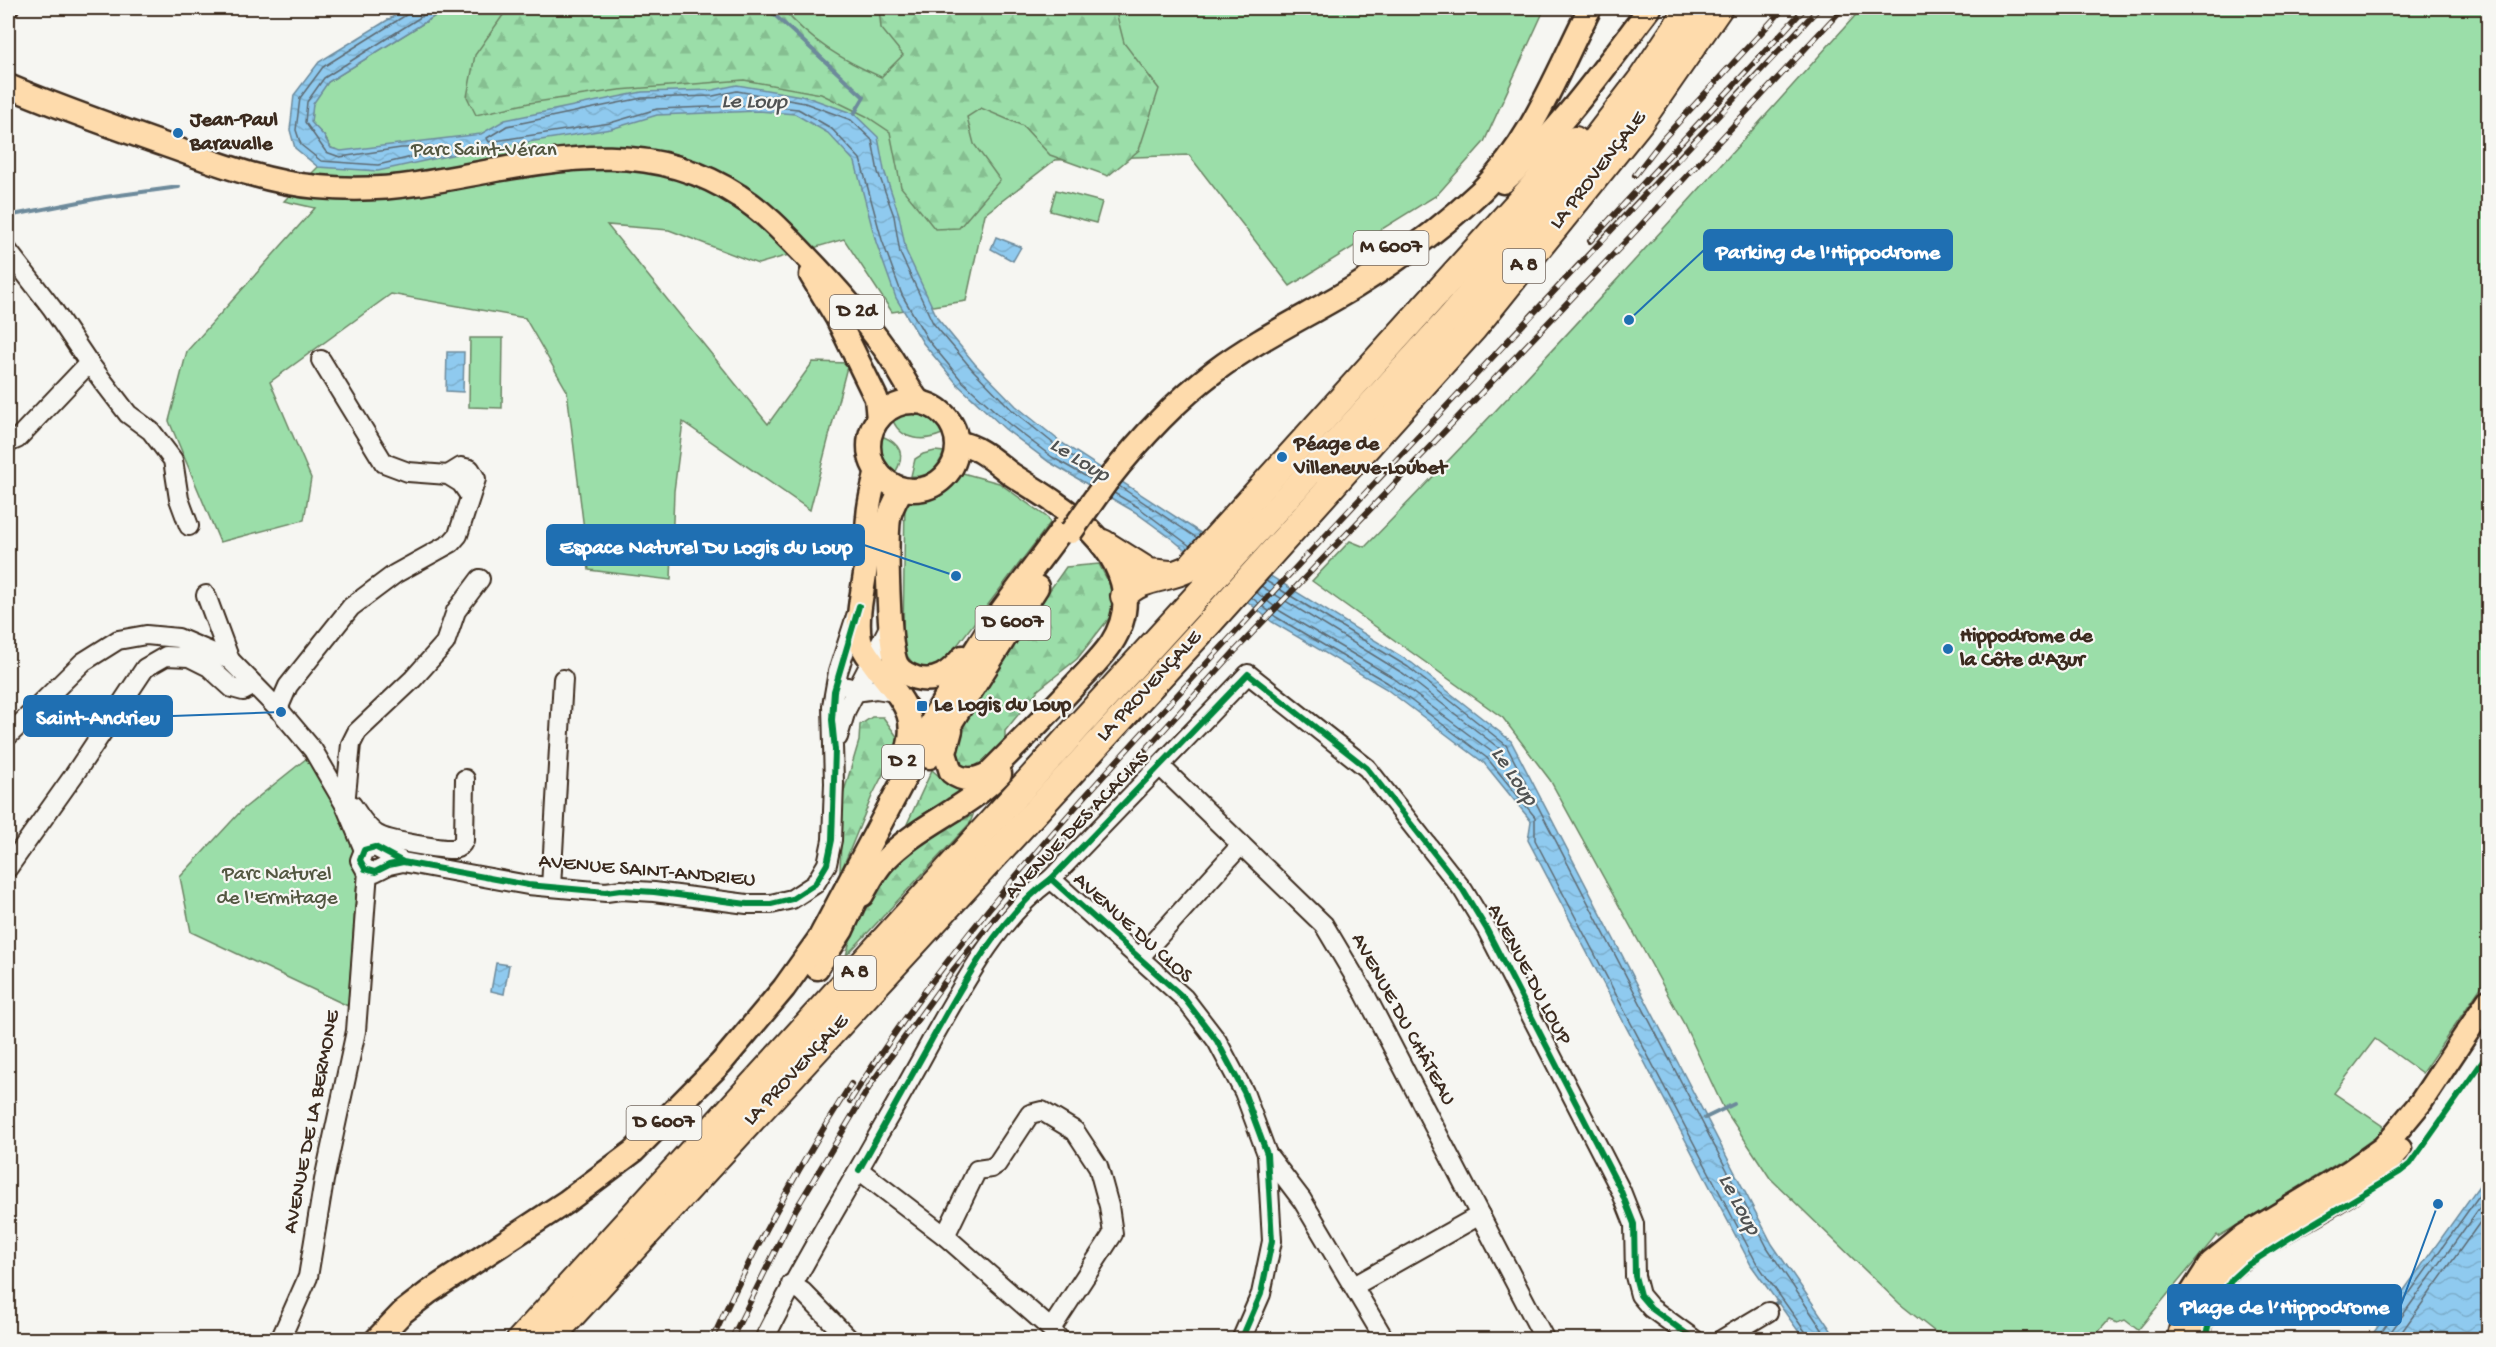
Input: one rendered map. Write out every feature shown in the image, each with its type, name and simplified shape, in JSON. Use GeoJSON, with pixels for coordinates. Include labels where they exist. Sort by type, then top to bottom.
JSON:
{"type":"FeatureCollection","features":[{"type":"Feature","properties":{"kind":"highway"},"geometry":{"type":"LineString","coordinates":[[1124,596],[1131,587],[1140,583],[1183,570],[1257,493],[1557,160],[1683,8]]}},
{"type":"Feature","properties":{"kind":"highway","name":"LA PROVENÇALE"},"geometry":{"type":"LineString","coordinates":[[520,1340],[1190,607],[1451,317],[1551,197],[1640,81],[1689,8]]}},
{"type":"Feature","properties":{"kind":"highway","name":"LA PROVENÇALE"},"geometry":{"type":"LineString","coordinates":[[549,1340],[1209,623],[1473,328],[1640,122],[1719,8]]}},
{"type":"Feature","properties":{"kind":"highway"},"geometry":{"type":"LineString","coordinates":[[1103,543],[1149,572],[1183,570]]}},
{"type":"Feature","properties":{"kind":"highway"},"geometry":{"type":"LineString","coordinates":[[568,1340],[624,1258]]}},
{"type":"Feature","properties":{"kind":"main road","name":"M 6007"},"geometry":{"type":"LineString","coordinates":[[1103,479],[1173,394],[1212,362],[1250,336],[1352,275],[1455,202],[1481,178],[1513,137],[1576,8]]}},
{"type":"Feature","properties":{"kind":"main road","name":"M 6007"},"geometry":{"type":"LineString","coordinates":[[1143,431],[1216,371],[1412,250],[1482,190],[1518,146],[1537,117],[1590,8]]}},
{"type":"Feature","properties":{"kind":"main road"},"geometry":{"type":"LineString","coordinates":[[1482,190],[1497,187],[1528,160],[1583,95],[1650,8]]}},
{"type":"Feature","properties":{"kind":"main road","name":"D 2d"},"geometry":{"type":"LineString","coordinates":[[8,76],[84,116]]}},
{"type":"Feature","properties":{"kind":"main road","name":"D 2d"},"geometry":{"type":"LineString","coordinates":[[8,86],[84,116],[215,162],[278,181],[314,187],[380,189],[531,162],[576,158],[625,158],[694,173],[723,186],[754,206],[782,231],[837,288],[870,327],[907,387],[919,402]]}},
{"type":"Feature","properties":{"kind":"main road","name":"D 2d"},"geometry":{"type":"LineString","coordinates":[[782,231],[840,324],[876,398],[878,419]]}},
{"type":"Feature","properties":{"kind":"main road"},"geometry":{"type":"LineString","coordinates":[[919,402],[937,408],[946,416],[954,428],[957,454],[951,470],[935,484],[923,489],[902,489],[891,484],[877,471],[870,457],[868,443],[871,430],[888,409],[900,403],[919,402]]}},
{"type":"Feature","properties":{"kind":"main road"},"geometry":{"type":"LineString","coordinates":[[957,442],[978,449],[992,457],[1010,473],[1070,512],[1103,543],[1120,574],[1124,596],[1122,616],[1111,644],[1036,726],[989,773],[982,777],[968,779],[956,776],[945,761],[945,745],[957,715]]}},
{"type":"Feature","properties":{"kind":"main road"},"geometry":{"type":"LineString","coordinates":[[951,470],[987,467],[1010,473]]}},
{"type":"Feature","properties":{"kind":"main road","name":"D 2"},"geometry":{"type":"LineString","coordinates":[[877,471],[869,507],[866,567],[859,606],[860,638],[862,646],[872,661],[898,682]]}},
{"type":"Feature","properties":{"kind":"main road","name":"D 6007"},"geometry":{"type":"LineString","coordinates":[[376,1340],[403,1312],[429,1292],[602,1177],[673,1115],[721,1064],[784,988],[807,956],[911,766],[936,713],[993,622],[1067,530],[1103,479]]}},
{"type":"Feature","properties":{"kind":"main road","name":"D 2"},"geometry":{"type":"LineString","coordinates":[[875,832],[911,741],[911,720],[898,682],[890,625],[889,517],[902,489]]}},
{"type":"Feature","properties":{"kind":"main road","name":"D 6007"},"geometry":{"type":"LineString","coordinates":[[394,1340],[435,1305],[521,1250],[606,1190],[644,1159],[684,1120],[731,1068],[823,960],[853,909],[865,878],[938,741],[957,715],[1067,530]]}},
{"type":"Feature","properties":{"kind":"main road"},"geometry":{"type":"LineString","coordinates":[[898,682],[910,676],[929,680],[947,673],[993,622]]}},
{"type":"Feature","properties":{"kind":"main road"},"geometry":{"type":"LineString","coordinates":[[853,909],[883,862],[911,838],[980,792],[1026,746],[1036,726]]}},
{"type":"Feature","properties":{"kind":"main road"},"geometry":{"type":"LineString","coordinates":[[2178,1340],[2189,1297],[2211,1263],[2244,1236],[2349,1172],[2383,1148],[2421,1102],[2488,1001]]}},
{"type":"Feature","properties":{"kind":"main road"},"geometry":{"type":"LineString","coordinates":[[2197,1340],[2201,1315],[2207,1301],[2226,1273],[2256,1249],[2359,1187],[2393,1158],[2430,1113],[2488,1027]]}},
{"type":"Feature","properties":{"kind":"street"},"geometry":{"type":"LineString","coordinates":[[8,252],[52,308],[89,363],[128,414],[151,431],[173,460],[179,499],[189,526]]}},
{"type":"Feature","properties":{"kind":"street"},"geometry":{"type":"LineString","coordinates":[[278,710],[288,686],[351,608],[395,574],[451,543],[458,536],[471,496],[461,483],[448,475],[408,471],[384,463],[321,360]]}},
{"type":"Feature","properties":{"kind":"street"},"geometry":{"type":"LineString","coordinates":[[8,443],[16,439],[89,363]]}},
{"type":"Feature","properties":{"kind":"street"},"geometry":{"type":"LineString","coordinates":[[346,800],[351,744],[357,732],[413,679],[445,643],[456,611],[480,579]]}},
{"type":"Feature","properties":{"kind":"street"},"geometry":{"type":"LineString","coordinates":[[206,596],[230,660]]}},
{"type":"Feature","properties":{"kind":"street","name":"AVENUE SAINT-ANDRIEU"},"geometry":{"type":"LineString","coordinates":[[346,800],[364,850],[375,847],[378,864],[403,862],[550,887],[606,892],[621,890],[654,892],[747,904],[771,904],[792,899],[815,884],[826,864],[832,840],[835,750],[832,713],[838,672],[859,606]]}},
{"type":"Feature","properties":{"kind":"street","name":"D 2"},"geometry":{"type":"LineString","coordinates":[[835,750],[843,719],[890,625]]}},
{"type":"Feature","properties":{"kind":"street"},"geometry":{"type":"LineString","coordinates":[[8,736],[83,662],[118,640],[146,635],[178,638],[230,660],[313,750],[346,800],[379,836],[431,847],[454,849],[461,846],[464,840],[465,779]]}},
{"type":"Feature","properties":{"kind":"street"},"geometry":{"type":"LineString","coordinates":[[8,868],[74,775],[145,668],[166,656],[189,657],[209,667],[232,688],[243,691],[254,685]]}},
{"type":"Feature","properties":{"kind":"street"},"geometry":{"type":"LineString","coordinates":[[872,661],[855,662],[838,672],[842,681],[855,692],[876,689],[898,682]]}},
{"type":"Feature","properties":{"kind":"street","name":"AVENUE DES ACACIAS"},"geometry":{"type":"LineString","coordinates":[[764,1340],[791,1284],[859,1170],[973,969],[1025,901],[1051,879],[1248,674]]}},
{"type":"Feature","properties":{"kind":"street","name":"AVENUE DU LOUP"},"geometry":{"type":"LineString","coordinates":[[1248,674],[1367,768],[1463,890],[1622,1191],[1634,1224],[1635,1276],[1640,1294],[1651,1308],[1695,1340]]}},
{"type":"Feature","properties":{"kind":"street"},"geometry":{"type":"LineString","coordinates":[[550,887],[563,679]]}},
{"type":"Feature","properties":{"kind":"street","name":"AVENUE DU CHÂTEAU"},"geometry":{"type":"LineString","coordinates":[[1160,766],[1324,925],[1365,994],[1545,1340]]}},
{"type":"Feature","properties":{"kind":"street"},"geometry":{"type":"LineString","coordinates":[[1140,957],[1240,846]]}},
{"type":"Feature","properties":{"kind":"street","name":"AVENUE DE LA BERMONE"},"geometry":{"type":"LineString","coordinates":[[280,1340],[308,1277],[324,1180],[356,1031],[378,864]]}},
{"type":"Feature","properties":{"kind":"street","name":"AVENUE DU CLOS"},"geometry":{"type":"LineString","coordinates":[[1051,879],[1184,998],[1217,1041],[1244,1092],[1267,1154],[1272,1240],[1261,1294],[1241,1340]]}},
{"type":"Feature","properties":{"kind":"street"},"geometry":{"type":"LineString","coordinates":[[859,1170],[945,1236],[1056,1334],[1113,1234],[1109,1206],[1098,1166],[1075,1131],[1042,1111],[1030,1114],[997,1164],[991,1168],[978,1170],[945,1236]]}},
{"type":"Feature","properties":{"kind":"street"},"geometry":{"type":"LineString","coordinates":[[1267,1154],[1302,1200],[1385,1340]]}},
{"type":"Feature","properties":{"kind":"street"},"geometry":{"type":"LineString","coordinates":[[1354,1286],[1480,1215]]}},
{"type":"Feature","properties":{"kind":"street"},"geometry":{"type":"LineString","coordinates":[[791,1284],[803,1292],[849,1340]]}},
{"type":"Feature","properties":{"kind":"street"},"geometry":{"type":"LineString","coordinates":[[1721,1340],[1768,1312]]}},
{"type":"Feature","properties":{"kind":"green space","name":"Parc Saint-Véran"},"geometry":{"type":"Polygon","coordinates":[[[448,8],[1545,8],[1484,142],[1437,195],[1290,286],[1189,155],[1055,160],[985,214],[966,301],[892,312],[844,239],[758,264],[669,230],[607,225],[768,424],[813,362],[848,363],[810,510],[683,422],[674,491],[671,580],[589,570],[567,391],[525,318],[391,294],[270,382],[311,478],[304,520],[220,542],[169,421],[187,351],[315,208],[284,201],[318,167],[340,151],[331,148],[324,136],[311,123],[312,104],[328,82],[448,8]]]}},
{"type":"Feature","properties":{"kind":"green space"},"geometry":{"type":"Polygon","coordinates":[[[508,8],[782,8],[803,30],[827,48],[881,77],[903,55],[881,28],[879,8],[1115,8],[1124,43],[1159,89],[1139,150],[1108,176],[1050,155],[1023,126],[981,108],[967,117],[974,144],[1000,180],[959,228],[935,229],[901,187],[890,132],[866,116],[821,94],[744,80],[619,90],[529,103],[476,115],[467,97],[475,55],[508,8]]]}},
{"type":"Feature","properties":{"kind":"green space","name":"Hippodrome de la Côte d'Azur"},"geometry":{"type":"Polygon","coordinates":[[[1862,8],[2488,8],[2488,977],[2422,1073],[2375,1039],[2334,1093],[2384,1127],[2377,1136],[2348,1157],[2218,1237],[2217,1235],[2138,1330],[2125,1320],[2117,1323],[2109,1320],[2092,1339],[1944,1339],[1900,1304],[1770,1178],[1723,1107],[1684,1024],[1550,780],[1503,718],[1312,581],[1350,541],[1365,547],[1429,481],[1616,280],[1862,8]]]}},
{"type":"Feature","properties":{"kind":"green space"},"geometry":{"type":"Polygon","coordinates":[[[1056,190],[1102,202],[1096,223],[1050,211],[1056,190]]]}},
{"type":"Feature","properties":{"kind":"green space"},"geometry":{"type":"Polygon","coordinates":[[[470,338],[503,338],[502,408],[469,407],[470,338]]]}},
{"type":"Feature","properties":{"kind":"green space"},"geometry":{"type":"Polygon","coordinates":[[[917,413],[938,426],[942,434],[921,439],[914,438],[902,433],[893,421],[903,415],[917,413]]]}},
{"type":"Feature","properties":{"kind":"green space"},"geometry":{"type":"Polygon","coordinates":[[[882,436],[894,443],[900,451],[900,461],[895,473],[881,457],[882,436]]]}},
{"type":"Feature","properties":{"kind":"green space"},"geometry":{"type":"Polygon","coordinates":[[[935,451],[944,452],[936,467],[928,474],[911,476],[915,459],[935,451]]]}},
{"type":"Feature","properties":{"kind":"green space"},"geometry":{"type":"Polygon","coordinates":[[[959,472],[999,483],[1048,518],[1050,523],[943,664],[930,669],[915,666],[907,656],[903,637],[905,498],[929,493],[959,472]]]}},
{"type":"Feature","properties":{"kind":"green space"},"geometry":{"type":"Polygon","coordinates":[[[1099,564],[1109,583],[1115,605],[1110,617],[1077,659],[1038,690],[1005,731],[1005,748],[983,769],[966,769],[954,758],[951,744],[1014,641],[1066,567],[1099,564]]]}},
{"type":"Feature","properties":{"kind":"green space"},"geometry":{"type":"Polygon","coordinates":[[[872,717],[883,717],[898,738],[896,749],[872,796],[840,874],[842,798],[859,741],[860,725],[872,717]]]}},
{"type":"Feature","properties":{"kind":"green space","name":"Parc Naturel de l'Ermitage"},"geometry":{"type":"Polygon","coordinates":[[[307,758],[334,799],[355,847],[354,862],[357,880],[348,1006],[191,932],[180,877],[242,810],[307,758]]]}},
{"type":"Feature","properties":{"kind":"green space"},"geometry":{"type":"Polygon","coordinates":[[[932,770],[951,784],[973,788],[910,829],[907,824],[932,770]]]}},
{"type":"Feature","properties":{"kind":"green space"},"geometry":{"type":"Polygon","coordinates":[[[973,815],[970,823],[846,956],[862,914],[898,861],[923,841],[973,815]]]}},
{"type":"Feature","properties":{"kind":"water","name":"Le Loup"},"geometry":{"type":"Polygon","coordinates":[[[407,8],[448,8],[328,82],[313,104],[311,122],[331,148],[341,151],[481,134],[505,120],[642,92],[713,90],[737,85],[807,97],[854,114],[878,137],[884,170],[899,215],[906,251],[938,319],[975,364],[1016,406],[1062,443],[1202,534],[1412,663],[1511,741],[1772,1244],[1837,1339],[1804,1339],[1751,1265],[1528,840],[1531,821],[1484,763],[1385,688],[1272,622],[1172,539],[1135,512],[1049,462],[1005,429],[958,385],[923,343],[896,298],[876,242],[855,162],[828,133],[795,114],[759,111],[657,115],[611,129],[470,151],[378,171],[318,167],[295,148],[290,130],[294,95],[319,62],[407,8]]]}},
{"type":"Feature","properties":{"kind":"water"},"geometry":{"type":"Polygon","coordinates":[[[996,237],[1021,247],[1013,261],[991,249],[996,237]]]}},
{"type":"Feature","properties":{"kind":"water"},"geometry":{"type":"Polygon","coordinates":[[[447,352],[464,352],[463,392],[446,391],[447,352]]]}},
{"type":"Feature","properties":{"kind":"water"},"geometry":{"type":"Polygon","coordinates":[[[496,963],[509,965],[504,994],[491,991],[496,963]]]}},
{"type":"Feature","properties":{"kind":"water"},"geometry":{"type":"Polygon","coordinates":[[[2488,1173],[2488,1339],[2369,1339],[2488,1173]]]}},
{"type":"Feature","properties":{"kind":"waterway"},"geometry":{"type":"LineString","coordinates":[[767,8],[864,97],[854,114]]}},
{"type":"Feature","properties":{"kind":"waterway"},"geometry":{"type":"LineString","coordinates":[[8,216],[105,197],[179,187]]}},
{"type":"Feature","properties":{"kind":"waterway"},"geometry":{"type":"LineString","coordinates":[[1705,1118],[1734,1104]]}},
{"type":"Feature","properties":{"kind":"waterway"},"geometry":{"type":"LineString","coordinates":[[1770,1307],[1778,1302]]}},
{"type":"Feature","properties":{"kind":"railway"},"geometry":{"type":"LineString","coordinates":[[1635,175],[1663,139],[1784,8]]}},
{"type":"Feature","properties":{"kind":"railway"},"geometry":{"type":"LineString","coordinates":[[1590,241],[1805,8]]}},
{"type":"Feature","properties":{"kind":"railway"},"geometry":{"type":"LineString","coordinates":[[850,1101],[894,1034],[941,970],[990,907],[1094,786],[1819,8]]}},
{"type":"Feature","properties":{"kind":"railway"},"geometry":{"type":"LineString","coordinates":[[731,1340],[796,1209],[873,1081],[954,969],[1001,910],[1235,651],[1629,238],[1843,8]]}},
{"type":"Feature","properties":{"kind":"railway"},"geometry":{"type":"LineString","coordinates":[[712,1340],[777,1209],[851,1084]]}},
{"type":"Feature","properties":{"kind":"cycle path"},"geometry":{"type":"LineString","coordinates":[[403,862],[389,865],[375,872],[365,869],[360,860],[364,850],[375,847],[403,862],[528,885],[606,892],[621,890],[654,892],[747,904],[771,904],[792,899],[815,884],[827,864],[832,840],[834,691],[859,606]]}},
{"type":"Feature","properties":{"kind":"cycle path"},"geometry":{"type":"LineString","coordinates":[[859,1170],[956,997],[998,932],[1248,674],[1367,768],[1463,890],[1486,928],[1621,1191],[1634,1224],[1635,1276],[1640,1295],[1651,1308],[1695,1340]]}},
{"type":"Feature","properties":{"kind":"cycle path"},"geometry":{"type":"LineString","coordinates":[[1051,879],[1184,998],[1217,1041],[1244,1092],[1267,1154],[1272,1241],[1261,1294],[1241,1340]]}},
{"type":"Feature","properties":{"kind":"cycle path"},"geometry":{"type":"LineString","coordinates":[[2205,1340],[2210,1318],[2233,1278],[2246,1266],[2410,1164],[2488,1054]]}},
{"type":"Feature","properties":{"kind":"place","name":"Jean-Paul Baravalle"},"geometry":{"type":"Point","coordinates":[178,133]}},
{"type":"Feature","properties":{"kind":"place","name":"Parking de l'Hippodrome"},"geometry":{"type":"Point","coordinates":[1629,320]}},
{"type":"Feature","properties":{"kind":"place","name":"Péage de Villeneuve-Loubet"},"geometry":{"type":"Point","coordinates":[1282,457]}},
{"type":"Feature","properties":{"kind":"place","name":"Espace Naturel Du Logis du Loup"},"geometry":{"type":"Point","coordinates":[956,576]}},
{"type":"Feature","properties":{"kind":"place","name":"Hippodrome de la Côte d'Azur"},"geometry":{"type":"Point","coordinates":[1948,649]}},
{"type":"Feature","properties":{"kind":"place","name":"Le Logis du Loup"},"geometry":{"type":"Point","coordinates":[922,706]}},
{"type":"Feature","properties":{"kind":"place","name":"Saint-Andrieu"},"geometry":{"type":"Point","coordinates":[281,712]}},
{"type":"Feature","properties":{"kind":"place","name":"Plage de l’Hippodrome"},"geometry":{"type":"Point","coordinates":[2438,1204]}}]}
